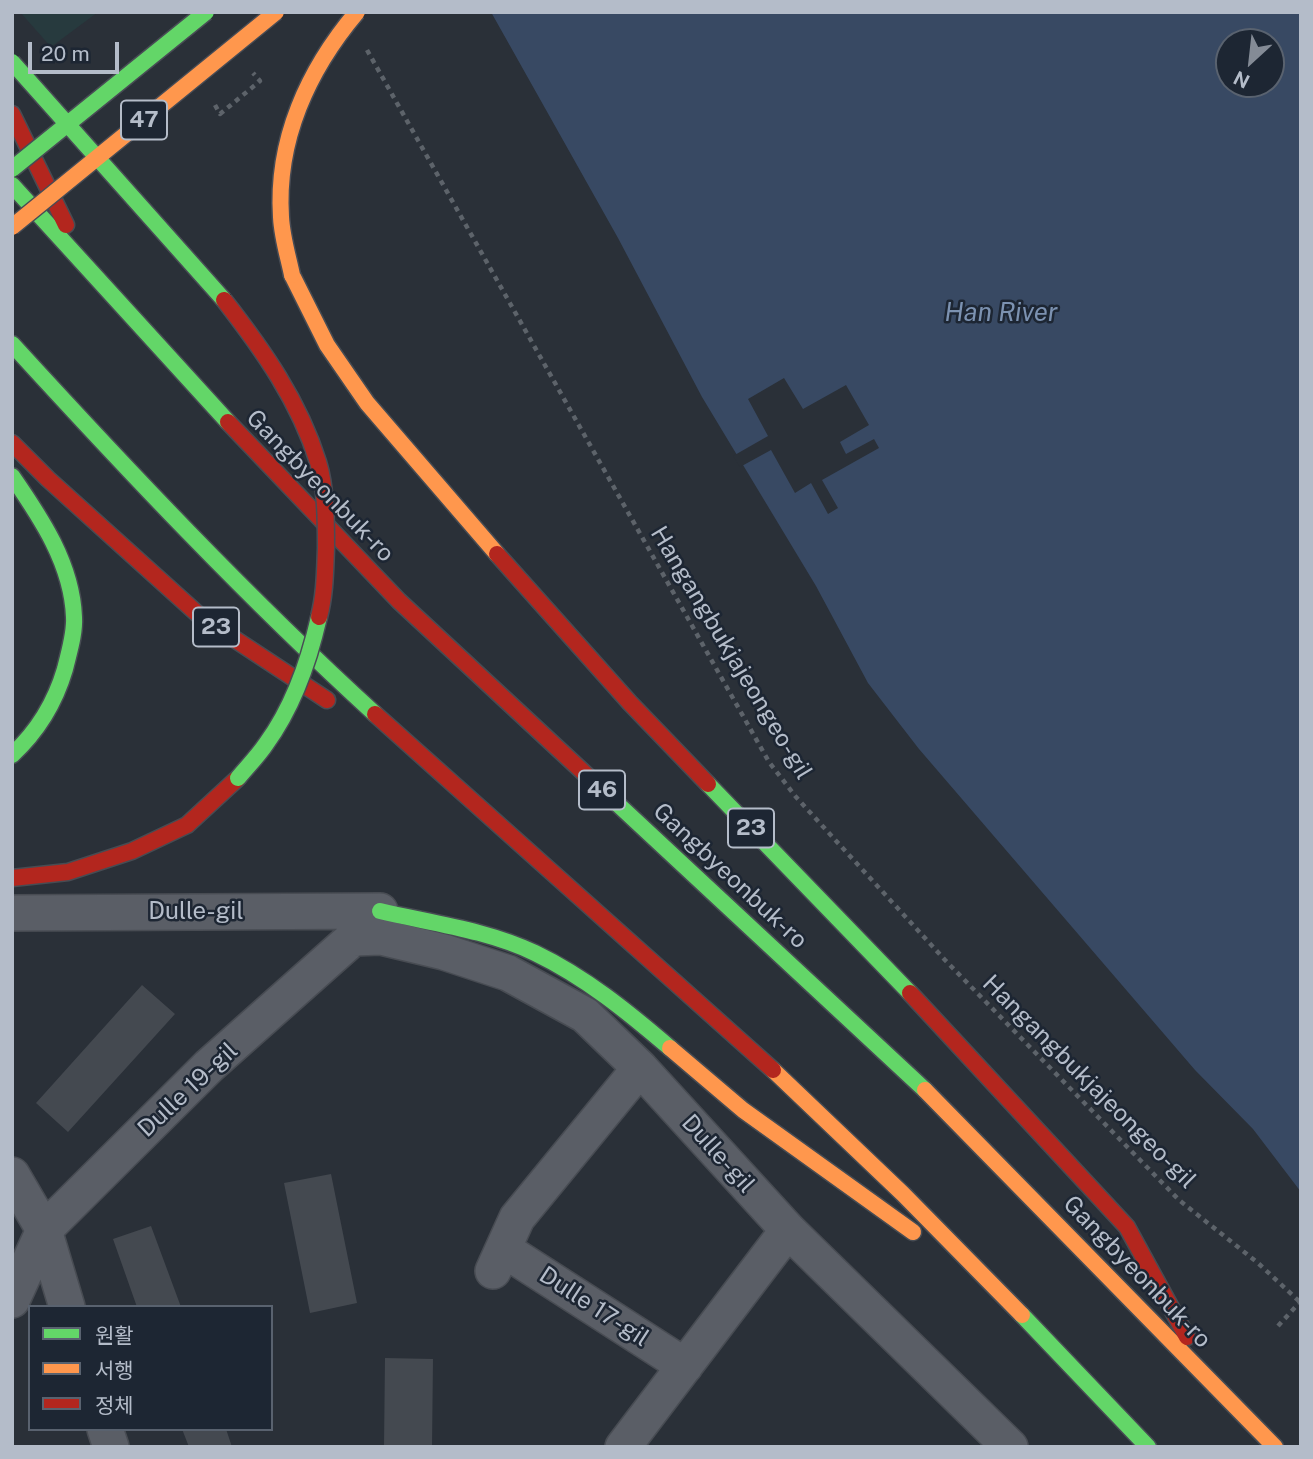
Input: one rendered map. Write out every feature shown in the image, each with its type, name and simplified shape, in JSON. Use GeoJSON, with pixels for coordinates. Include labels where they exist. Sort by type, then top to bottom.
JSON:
{"type":"FeatureCollection","features":[{"type":"Feature","properties":{"kind":"main road","name":"47"},"geometry":{"type":"LineString","coordinates":[[12,169],[206,12]]}},
{"type":"Feature","properties":{"kind":"main road","name":"47"},"geometry":{"type":"LineString","coordinates":[[12,227],[276,12]]}},
{"type":"Feature","properties":{"kind":"main road","name":"23"},"geometry":{"type":"LineString","coordinates":[[357,12],[323,56],[304,91],[292,124],[280,188],[281,218],[292,275],[327,345],[367,403],[432,481],[630,703],[874,954],[1127,1227],[1210,1379]]}},
{"type":"Feature","properties":{"kind":"main road"},"geometry":{"type":"LineString","coordinates":[[12,62],[219,293],[265,353],[296,405],[318,464],[326,523],[325,593],[313,645],[292,699],[267,743],[239,778],[187,825],[132,851],[68,872],[12,878]]}},
{"type":"Feature","properties":{"kind":"main road"},"geometry":{"type":"LineString","coordinates":[[12,114],[87,268]]}},
{"type":"Feature","properties":{"kind":"main road","name":"Gangbyeonbuk-ro"},"geometry":{"type":"LineString","coordinates":[[12,185],[237,432],[399,601],[868,1035],[969,1133],[1275,1447]]}},
{"type":"Feature","properties":{"kind":"main road"},"geometry":{"type":"LineString","coordinates":[[12,344],[247,593],[334,677],[446,778]]}},
{"type":"Feature","properties":{"kind":"main road","name":"23"},"geometry":{"type":"LineString","coordinates":[[12,443],[48,479],[201,617],[446,778],[677,981],[822,1115],[1005,1297],[1148,1447]]}},
{"type":"Feature","properties":{"kind":"main road"},"geometry":{"type":"LineString","coordinates":[[12,476],[36,510],[57,549],[69,583],[74,617],[71,649],[51,705],[27,742],[12,755]]}},
{"type":"Feature","properties":{"kind":"main road"},"geometry":{"type":"LineString","coordinates":[[380,924],[481,934],[533,952],[587,982],[648,1028],[743,1110],[1005,1297]]}},
{"type":"Feature","properties":{"kind":"street","name":"Dulle-gil"},"geometry":{"type":"LineString","coordinates":[[12,913],[380,924],[444,952],[508,973],[585,1015],[640,1068],[788,1230],[1010,1447]]}},
{"type":"Feature","properties":{"kind":"street","name":"Dulle 19-gil"},"geometry":{"type":"LineString","coordinates":[[12,1300],[44,1230],[209,1066],[353,938],[380,924]]}},
{"type":"Feature","properties":{"kind":"street","name":"Dulle 17-gil"},"geometry":{"type":"LineString","coordinates":[[640,1068],[517,1218],[498,1260],[685,1366]]}},
{"type":"Feature","properties":{"kind":"street"},"geometry":{"type":"LineString","coordinates":[[12,1175],[44,1230],[66,1305]]}},
{"type":"Feature","properties":{"kind":"street"},"geometry":{"type":"LineString","coordinates":[[623,1447],[788,1230]]}},
{"type":"Feature","properties":{"kind":"path","name":"Hangangbukjajeongeo-gil"},"geometry":{"type":"LineString","coordinates":[[366,48],[769,762],[796,797],[944,960],[1179,1200],[1258,1262],[1300,1304]]}},
{"type":"Feature","properties":{"kind":"path"},"geometry":{"type":"LineString","coordinates":[[1278,1326],[1300,1304]]}},
{"type":"Feature","properties":{"kind":"green space"},"geometry":{"type":"Polygon","coordinates":[[[20,12],[98,12],[51,47],[20,12]]]}},
{"type":"Feature","properties":{"kind":"water","name":"Han River"},"geometry":{"type":"Polygon","coordinates":[[[491,12],[1301,12],[1301,1192],[1253,1129],[1195,1070],[919,749],[868,683],[816,586],[702,397],[618,238],[491,12]]]}},
{"type":"Feature","properties":{"kind":"pier"},"geometry":{"type":"Polygon","coordinates":[[[784,378],[803,409],[846,385],[869,425],[840,442],[846,454],[874,439],[879,448],[822,480],[838,508],[828,514],[811,483],[795,493],[771,450],[740,467],[733,456],[768,436],[748,399],[784,378]]]}},
{"type":"Feature","properties":{"kind":"building"},"geometry":{"type":"Polygon","coordinates":[[[142,985],[175,1014],[68,1132],[36,1103],[142,985]]]}},
{"type":"Feature","properties":{"kind":"building"},"geometry":{"type":"Polygon","coordinates":[[[331,1174],[357,1303],[310,1313],[284,1183],[331,1174]]]}},
{"type":"Feature","properties":{"kind":"building"},"geometry":{"type":"Polygon","coordinates":[[[151,1226],[180,1305],[136,1305],[113,1239],[151,1226]]]}},
{"type":"Feature","properties":{"kind":"building"},"geometry":{"type":"Polygon","coordinates":[[[385,1358],[433,1359],[432,1447],[384,1447],[385,1358]]]}},
{"type":"Feature","properties":{"kind":"building"},"geometry":{"type":"Polygon","coordinates":[[[183,1431],[227,1431],[232,1447],[189,1447],[183,1431]]]}},
{"type":"Feature","properties":{"kind":"traffic: fast"},"geometry":{"type":"LineString","coordinates":[[12,169],[206,12]]}},
{"type":"Feature","properties":{"kind":"traffic: fast"},"geometry":{"type":"LineString","coordinates":[[12,62],[224,300]]}},
{"type":"Feature","properties":{"kind":"traffic: fast"},"geometry":{"type":"LineString","coordinates":[[12,185],[228,422]]}},
{"type":"Feature","properties":{"kind":"traffic: fast"},"geometry":{"type":"LineString","coordinates":[[12,344],[189,533],[375,714]]}},
{"type":"Feature","properties":{"kind":"traffic: fast"},"geometry":{"type":"LineString","coordinates":[[12,476],[44,525],[61,560],[72,597],[74,623],[65,669],[56,693],[38,726],[12,755]]}},
{"type":"Feature","properties":{"kind":"traffic: fast"},"geometry":{"type":"LineString","coordinates":[[238,778],[263,748],[284,715],[305,667],[319,617]]}},
{"type":"Feature","properties":{"kind":"traffic: fast"},"geometry":{"type":"LineString","coordinates":[[708,784],[910,993]]}},
{"type":"Feature","properties":{"kind":"traffic: fast"},"geometry":{"type":"LineString","coordinates":[[609,796],[925,1090]]}},
{"type":"Feature","properties":{"kind":"traffic: fast"},"geometry":{"type":"LineString","coordinates":[[380,911],[498,938],[535,953],[589,984],[670,1048]]}},
{"type":"Feature","properties":{"kind":"traffic: fast"},"geometry":{"type":"LineString","coordinates":[[1022,1315],[1148,1447]]}},
{"type":"Feature","properties":{"kind":"traffic: slow"},"geometry":{"type":"LineString","coordinates":[[12,227],[276,12]]}},
{"type":"Feature","properties":{"kind":"traffic: slow"},"geometry":{"type":"LineString","coordinates":[[292,275],[281,217],[281,188],[290,134],[310,82],[339,34],[357,12]]}},
{"type":"Feature","properties":{"kind":"traffic: slow"},"geometry":{"type":"LineString","coordinates":[[292,275],[327,345],[367,403],[497,554]]}},
{"type":"Feature","properties":{"kind":"traffic: slow"},"geometry":{"type":"LineString","coordinates":[[670,1048],[743,1110],[913,1232]]}},
{"type":"Feature","properties":{"kind":"traffic: slow"},"geometry":{"type":"LineString","coordinates":[[773,1070],[903,1194],[1022,1315]]}},
{"type":"Feature","properties":{"kind":"traffic: slow"},"geometry":{"type":"LineString","coordinates":[[925,1090],[1275,1447]]}},
{"type":"Feature","properties":{"kind":"traffic: jam"},"geometry":{"type":"LineString","coordinates":[[12,114],[66,225]]}},
{"type":"Feature","properties":{"kind":"traffic: jam"},"geometry":{"type":"LineString","coordinates":[[224,300],[279,377],[301,418],[321,472],[326,538],[319,617]]}},
{"type":"Feature","properties":{"kind":"traffic: jam"},"geometry":{"type":"LineString","coordinates":[[228,422],[399,601],[609,796]]}},
{"type":"Feature","properties":{"kind":"traffic: jam"},"geometry":{"type":"LineString","coordinates":[[12,443],[48,479],[201,617],[327,700]]}},
{"type":"Feature","properties":{"kind":"traffic: jam"},"geometry":{"type":"LineString","coordinates":[[497,554],[630,703],[708,784]]}},
{"type":"Feature","properties":{"kind":"traffic: jam"},"geometry":{"type":"LineString","coordinates":[[375,714],[773,1070]]}},
{"type":"Feature","properties":{"kind":"traffic: jam"},"geometry":{"type":"LineString","coordinates":[[12,878],[68,872],[132,851],[187,825],[238,778]]}},
{"type":"Feature","properties":{"kind":"traffic: jam"},"geometry":{"type":"LineString","coordinates":[[910,993],[1127,1227],[1187,1337]]}}]}
